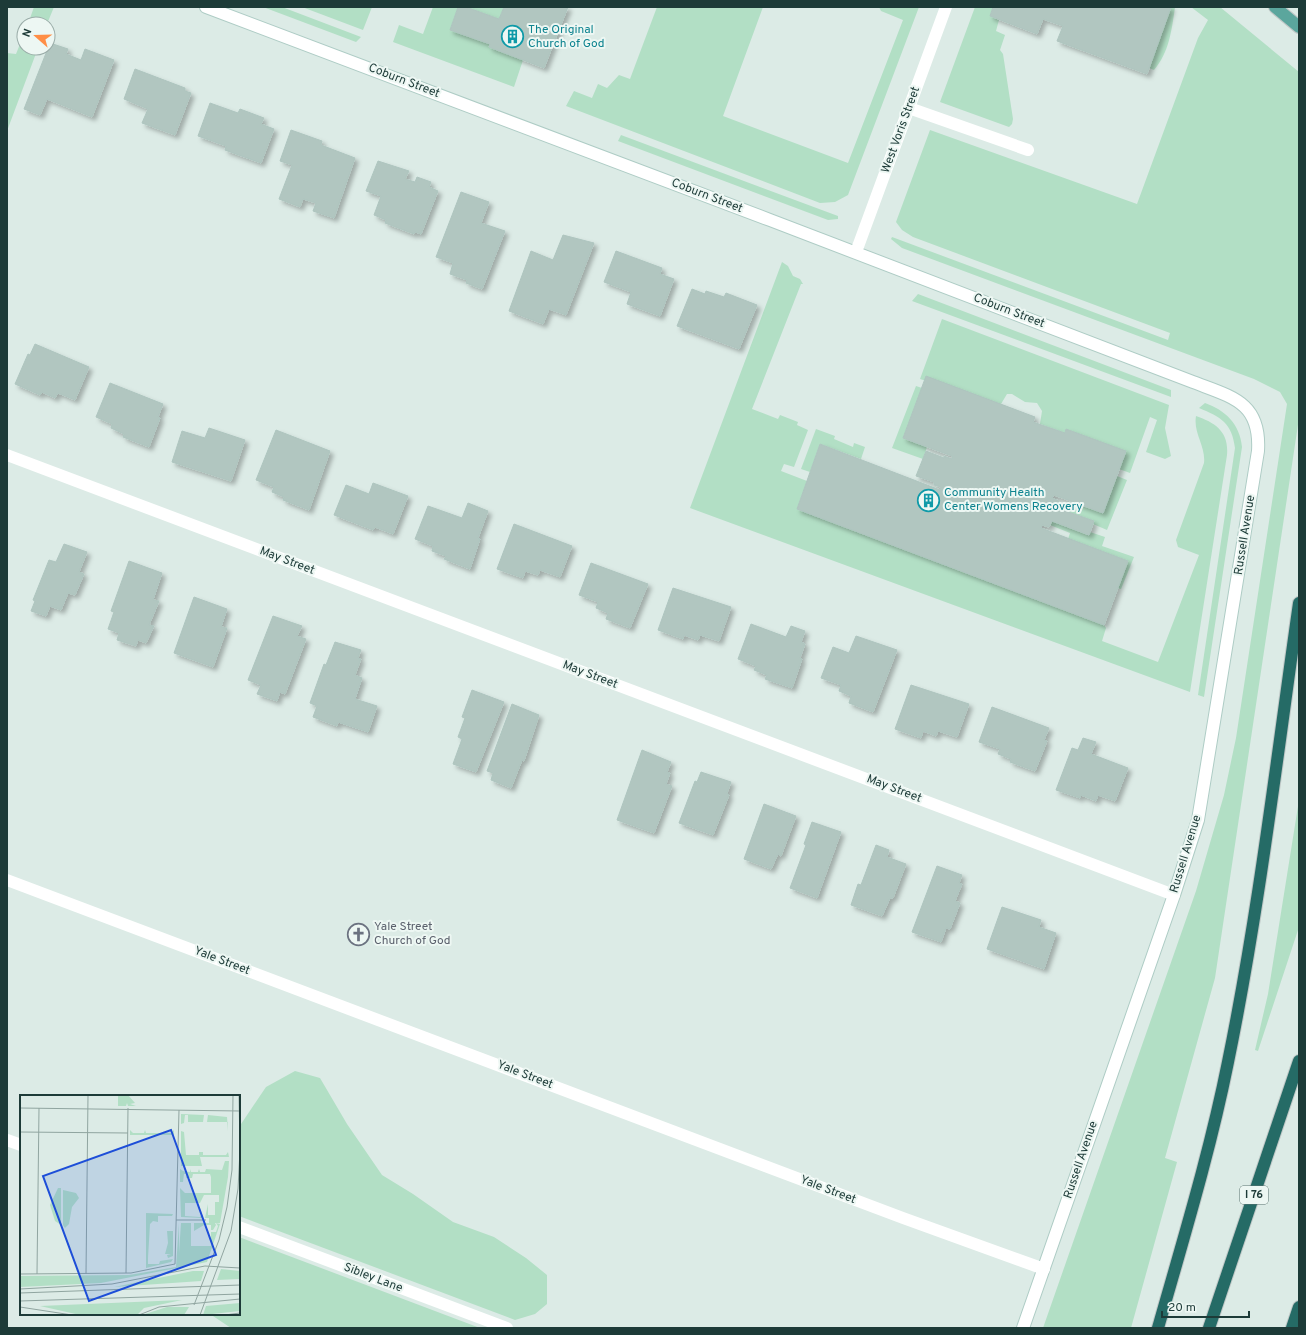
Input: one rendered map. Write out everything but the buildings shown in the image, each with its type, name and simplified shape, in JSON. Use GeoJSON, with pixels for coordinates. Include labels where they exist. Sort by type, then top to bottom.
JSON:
{"type":"FeatureCollection","features":[{"type":"Feature","properties":{"kind":"highway"},"geometry":{"type":"LineString","coordinates":[[1158,1328],[1206,1159],[1228,1062],[1250,940],[1299,603]]}},
{"type":"Feature","properties":{"kind":"highway","name":"I 76"},"geometry":{"type":"LineString","coordinates":[[1209,1328],[1299,1062]]}},
{"type":"Feature","properties":{"kind":"highway"},"geometry":{"type":"LineString","coordinates":[[1292,1328],[1299,1307]]}},
{"type":"Feature","properties":{"kind":"main road"},"geometry":{"type":"LineString","coordinates":[[1274,7],[1299,28]]}},
{"type":"Feature","properties":{"kind":"street","name":"Coburn Street"},"geometry":{"type":"LineString","coordinates":[[206,7],[856,252],[1206,387]]}},
{"type":"Feature","properties":{"kind":"street","name":"West Voris Street"},"geometry":{"type":"LineString","coordinates":[[856,252],[946,7]]}},
{"type":"Feature","properties":{"kind":"street"},"geometry":{"type":"LineString","coordinates":[[909,108],[1028,150]]}},
{"type":"Feature","properties":{"kind":"street","name":"Russell Avenue"},"geometry":{"type":"LineString","coordinates":[[1023,1328],[1174,895],[1198,820],[1258,451],[1259,435],[1252,413],[1246,406],[1206,387]]}},
{"type":"Feature","properties":{"kind":"street","name":"May Street"},"geometry":{"type":"LineString","coordinates":[[7,455],[1174,895]]}},
{"type":"Feature","properties":{"kind":"street","name":"Yale Street"},"geometry":{"type":"LineString","coordinates":[[7,880],[880,1209],[1044,1269]]}},
{"type":"Feature","properties":{"kind":"street"},"geometry":{"type":"LineString","coordinates":[[7,1140],[20,1146]]}},
{"type":"Feature","properties":{"kind":"street","name":"Sibley Lane"},"geometry":{"type":"LineString","coordinates":[[240,1227],[507,1328]]}},
{"type":"Feature","properties":{"kind":"green space"},"geometry":{"type":"Polygon","coordinates":[[[34,7],[54,7],[50,16],[31,16],[34,7]]]}},
{"type":"Feature","properties":{"kind":"green space"},"geometry":{"type":"Polygon","coordinates":[[[263,7],[282,7],[361,37],[356,42],[263,7]]]}},
{"type":"Feature","properties":{"kind":"green space"},"geometry":{"type":"Polygon","coordinates":[[[302,7],[372,7],[363,30],[302,7]]]}},
{"type":"Feature","properties":{"kind":"green space"},"geometry":{"type":"Polygon","coordinates":[[[433,7],[458,7],[450,30],[490,44],[489,47],[523,60],[514,87],[393,42],[399,25],[423,34],[433,7]]]}},
{"type":"Feature","properties":{"kind":"green space"},"geometry":{"type":"Polygon","coordinates":[[[466,7],[504,7],[499,19],[466,7]]]}},
{"type":"Feature","properties":{"kind":"green space"},"geometry":{"type":"Polygon","coordinates":[[[657,7],[763,7],[723,116],[848,163],[903,20],[881,11],[879,7],[919,7],[848,195],[835,202],[820,203],[566,106],[574,91],[592,98],[598,84],[607,88],[619,75],[630,79],[657,7]]]}},
{"type":"Feature","properties":{"kind":"green space"},"geometry":{"type":"Polygon","coordinates":[[[975,7],[993,7],[990,16],[999,20],[996,31],[1005,35],[1000,50],[1003,54],[1013,119],[1012,124],[1009,127],[940,102],[975,7]]]}},
{"type":"Feature","properties":{"kind":"green space"},"geometry":{"type":"Polygon","coordinates":[[[1171,7],[1175,7],[1169,40],[1163,56],[1154,70],[1149,68],[1171,7]]]}},
{"type":"Feature","properties":{"kind":"green space"},"geometry":{"type":"Polygon","coordinates":[[[1191,7],[1220,7],[1299,72],[1299,418],[1215,978],[1165,1158],[1177,1162],[1131,1328],[1043,1328],[1196,891],[1224,795],[1236,738],[1287,404],[1280,392],[1254,379],[902,248],[891,239],[892,237],[1168,340],[1170,333],[913,237],[902,230],[896,222],[930,130],[1137,204],[1198,38],[1208,20],[1191,7]]]}},
{"type":"Feature","properties":{"kind":"green space"},"geometry":{"type":"Polygon","coordinates":[[[7,53],[16,54],[16,56],[35,56],[7,131],[7,53]]]}},
{"type":"Feature","properties":{"kind":"green space"},"geometry":{"type":"Polygon","coordinates":[[[621,135],[838,216],[838,219],[828,220],[618,141],[621,135]]]}},
{"type":"Feature","properties":{"kind":"green space"},"geometry":{"type":"Polygon","coordinates":[[[782,262],[788,266],[793,276],[800,279],[803,284],[801,284],[752,409],[778,419],[780,415],[798,422],[797,425],[808,430],[794,467],[784,464],[781,471],[807,481],[797,509],[1104,625],[1106,628],[1102,641],[1158,662],[1199,555],[1178,547],[1176,540],[1204,463],[1203,451],[1196,428],[1196,416],[1210,422],[1220,430],[1226,440],[1227,455],[1190,692],[690,508],[782,262]]]}},
{"type":"Feature","properties":{"kind":"green space"},"geometry":{"type":"Polygon","coordinates":[[[918,294],[1171,390],[1171,397],[912,301],[918,294]]]}},
{"type":"Feature","properties":{"kind":"green space"},"geometry":{"type":"Polygon","coordinates":[[[942,319],[1169,405],[1165,428],[1171,456],[1165,459],[1146,452],[1157,420],[1150,417],[1130,473],[1119,469],[1126,452],[1066,429],[1065,433],[1040,424],[1042,411],[1037,403],[1025,402],[1012,394],[1007,394],[1001,404],[920,379],[942,319]]]}},
{"type":"Feature","properties":{"kind":"green space"},"geometry":{"type":"Polygon","coordinates":[[[916,386],[922,388],[903,438],[927,447],[923,459],[892,448],[916,386]]]}},
{"type":"Feature","properties":{"kind":"green space"},"geometry":{"type":"Polygon","coordinates":[[[1205,403],[1219,410],[1230,419],[1238,431],[1242,447],[1204,697],[1198,695],[1235,448],[1231,432],[1224,422],[1199,408],[1205,403]]]}},
{"type":"Feature","properties":{"kind":"green space"},"geometry":{"type":"Polygon","coordinates":[[[816,429],[835,436],[834,439],[853,447],[854,443],[865,447],[861,459],[820,444],[810,472],[801,469],[816,429]]]}},
{"type":"Feature","properties":{"kind":"green space"},"geometry":{"type":"Polygon","coordinates":[[[1117,476],[1127,480],[1107,530],[1093,524],[1094,521],[1057,508],[1058,503],[1077,510],[1080,505],[1103,513],[1117,476]]]}},
{"type":"Feature","properties":{"kind":"green space"},"geometry":{"type":"Polygon","coordinates":[[[1052,521],[1088,535],[1090,532],[1105,537],[1102,546],[1134,557],[1121,589],[1117,588],[1128,561],[1068,539],[1070,533],[1050,525],[1052,521]]]}},
{"type":"Feature","properties":{"kind":"green space"},"geometry":{"type":"Polygon","coordinates":[[[1299,800],[1299,927],[1258,1051],[1255,1050],[1268,994],[1299,800]]]}},
{"type":"Feature","properties":{"kind":"green space"},"geometry":{"type":"Polygon","coordinates":[[[295,1071],[320,1078],[347,1124],[382,1175],[413,1194],[453,1222],[494,1237],[526,1258],[547,1275],[547,1304],[535,1314],[515,1320],[240,1216],[240,1126],[266,1087],[295,1071]]]}},
{"type":"Feature","properties":{"kind":"green space"},"geometry":{"type":"Polygon","coordinates":[[[240,1237],[480,1328],[231,1328],[212,1315],[240,1315],[240,1237]]]}},
{"type":"Feature","properties":{"kind":"place","name":"The Original Church of God"},"geometry":{"type":"Point","coordinates":[513,37]}},
{"type":"Feature","properties":{"kind":"place","name":"Community Health Center Womens Recovery"},"geometry":{"type":"Point","coordinates":[928,500]}},
{"type":"Feature","properties":{"kind":"place","name":"Yale Street Church of God"},"geometry":{"type":"Point","coordinates":[359,934]}}]}
